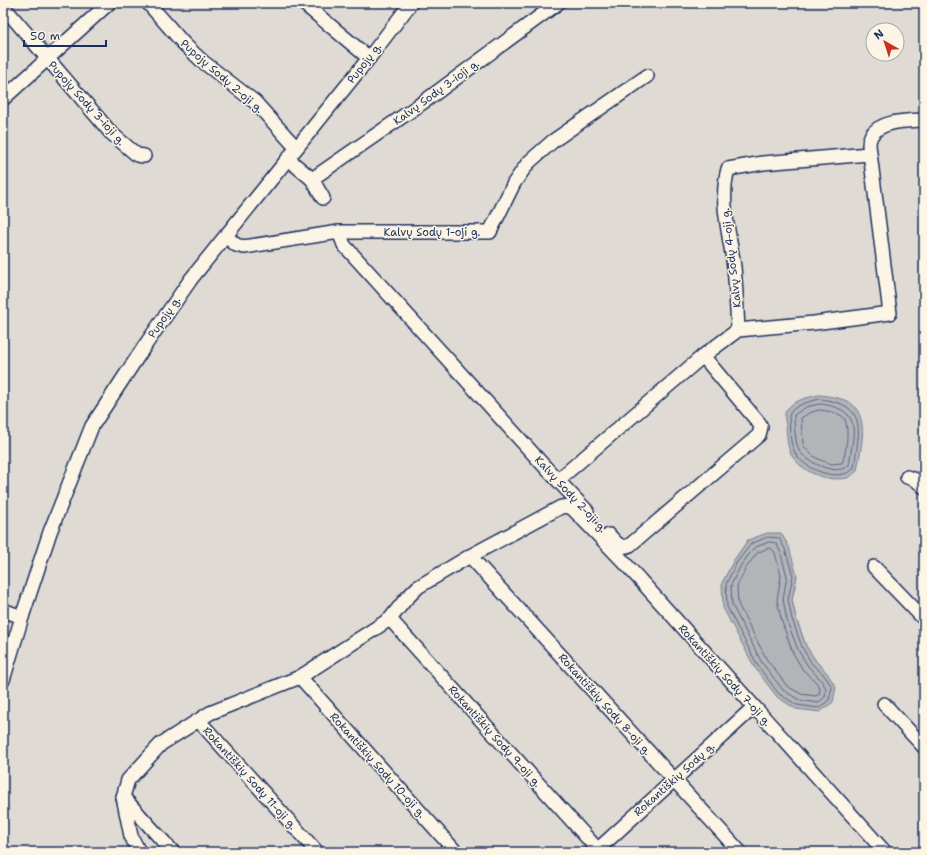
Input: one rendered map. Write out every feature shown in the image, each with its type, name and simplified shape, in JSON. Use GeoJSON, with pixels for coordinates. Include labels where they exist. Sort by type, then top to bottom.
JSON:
{"type":"FeatureCollection","features":[{"type":"Feature","properties":{"kind":"street"},"geometry":{"type":"LineString","coordinates":[[3,99],[110,3]]}},
{"type":"Feature","properties":{"kind":"street","name":"Pupojų Sodų 2-oji g."},"geometry":{"type":"LineString","coordinates":[[148,3],[184,44],[202,61],[255,102],[297,147]]}},
{"type":"Feature","properties":{"kind":"street"},"geometry":{"type":"LineString","coordinates":[[303,3],[369,58]]}},
{"type":"Feature","properties":{"kind":"street","name":"Pupojų g."},"geometry":{"type":"LineString","coordinates":[[3,680],[50,532],[92,426],[187,285],[369,58],[411,3]]}},
{"type":"Feature","properties":{"kind":"street","name":"Kalvų Sodų 3-ioji g."},"geometry":{"type":"LineString","coordinates":[[312,179],[425,101],[558,3]]}},
{"type":"Feature","properties":{"kind":"street","name":"Pupojų Sodų 3-ioji g."},"geometry":{"type":"LineString","coordinates":[[3,6],[111,132],[137,155],[144,156]]}},
{"type":"Feature","properties":{"kind":"street","name":"Kalvų Sodų 1-oji g."},"geometry":{"type":"LineString","coordinates":[[339,232],[490,232],[514,182],[528,163],[553,141],[647,76]]}},
{"type":"Feature","properties":{"kind":"street"},"geometry":{"type":"LineString","coordinates":[[558,480],[703,356],[738,330],[814,323],[890,313],[869,145],[871,135],[880,127],[889,124],[924,120]]}},
{"type":"Feature","properties":{"kind":"street","name":"Kalvų Sodų 4-oji g."},"geometry":{"type":"LineString","coordinates":[[738,330],[734,269],[725,202],[725,181],[728,169],[763,163],[869,154]]}},
{"type":"Feature","properties":{"kind":"street"},"geometry":{"type":"LineString","coordinates":[[288,159],[312,179],[324,198]]}},
{"type":"Feature","properties":{"kind":"street"},"geometry":{"type":"LineString","coordinates":[[226,236],[236,245],[244,247],[339,232]]}},
{"type":"Feature","properties":{"kind":"street","name":"Kalvų Sodų 2-oji g."},"geometry":{"type":"LineString","coordinates":[[339,232],[344,245],[618,545],[627,547],[759,435],[761,428],[759,423],[703,356]]}},
{"type":"Feature","properties":{"kind":"street"},"geometry":{"type":"LineString","coordinates":[[907,477],[916,480],[924,487]]}},
{"type":"Feature","properties":{"kind":"street","name":"Rokantiškių Sodų 7-oji g."},"geometry":{"type":"LineString","coordinates":[[470,556],[561,507],[570,506],[623,562],[885,852]]}},
{"type":"Feature","properties":{"kind":"street"},"geometry":{"type":"LineString","coordinates":[[139,852],[131,836],[123,797],[128,780],[162,744],[210,713],[300,677],[390,619],[411,593],[470,556]]}},
{"type":"Feature","properties":{"kind":"street","name":"Rokantiškių Sodų 8-oji g."},"geometry":{"type":"LineString","coordinates":[[470,556],[740,852]]}},
{"type":"Feature","properties":{"kind":"street"},"geometry":{"type":"LineString","coordinates":[[874,567],[924,619]]}},
{"type":"Feature","properties":{"kind":"street"},"geometry":{"type":"LineString","coordinates":[[3,610],[22,617]]}},
{"type":"Feature","properties":{"kind":"street","name":"Rokantiškių Sodų 9-oji g."},"geometry":{"type":"LineString","coordinates":[[390,619],[598,851]]}},
{"type":"Feature","properties":{"kind":"street","name":"Rokantiškių Sodų 10-oji g."},"geometry":{"type":"LineString","coordinates":[[300,677],[456,852]]}},
{"type":"Feature","properties":{"kind":"street"},"geometry":{"type":"LineString","coordinates":[[884,704],[924,747]]}},
{"type":"Feature","properties":{"kind":"street","name":"Rokantiškių Sodų g."},"geometry":{"type":"LineString","coordinates":[[598,851],[674,779],[754,708]]}},
{"type":"Feature","properties":{"kind":"street","name":"Rokantiškių Sodų 11-oji g."},"geometry":{"type":"LineString","coordinates":[[199,721],[317,852]]}},
{"type":"Feature","properties":{"kind":"street"},"geometry":{"type":"LineString","coordinates":[[123,797],[173,852]]}},
{"type":"Feature","properties":{"kind":"shaded area"},"geometry":{"type":"Polygon","coordinates":[[[3,3],[924,3],[924,852],[3,852],[3,3]],[[748,540],[734,560],[722,583],[827,673],[816,661],[806,646],[796,618],[792,600],[797,576],[748,540]]]}},
{"type":"Feature","properties":{"kind":"water"},"geometry":{"type":"Polygon","coordinates":[[[819,395],[849,402],[858,411],[861,418],[862,436],[857,471],[847,478],[832,479],[816,475],[797,462],[789,449],[785,419],[786,410],[798,401],[819,395]]]}},
{"type":"Feature","properties":{"kind":"water"},"geometry":{"type":"Polygon","coordinates":[[[767,533],[781,533],[789,547],[797,576],[792,600],[796,618],[806,646],[836,687],[833,702],[820,712],[796,709],[777,697],[755,668],[723,608],[722,583],[734,560],[748,540],[767,533]]]}}]}
